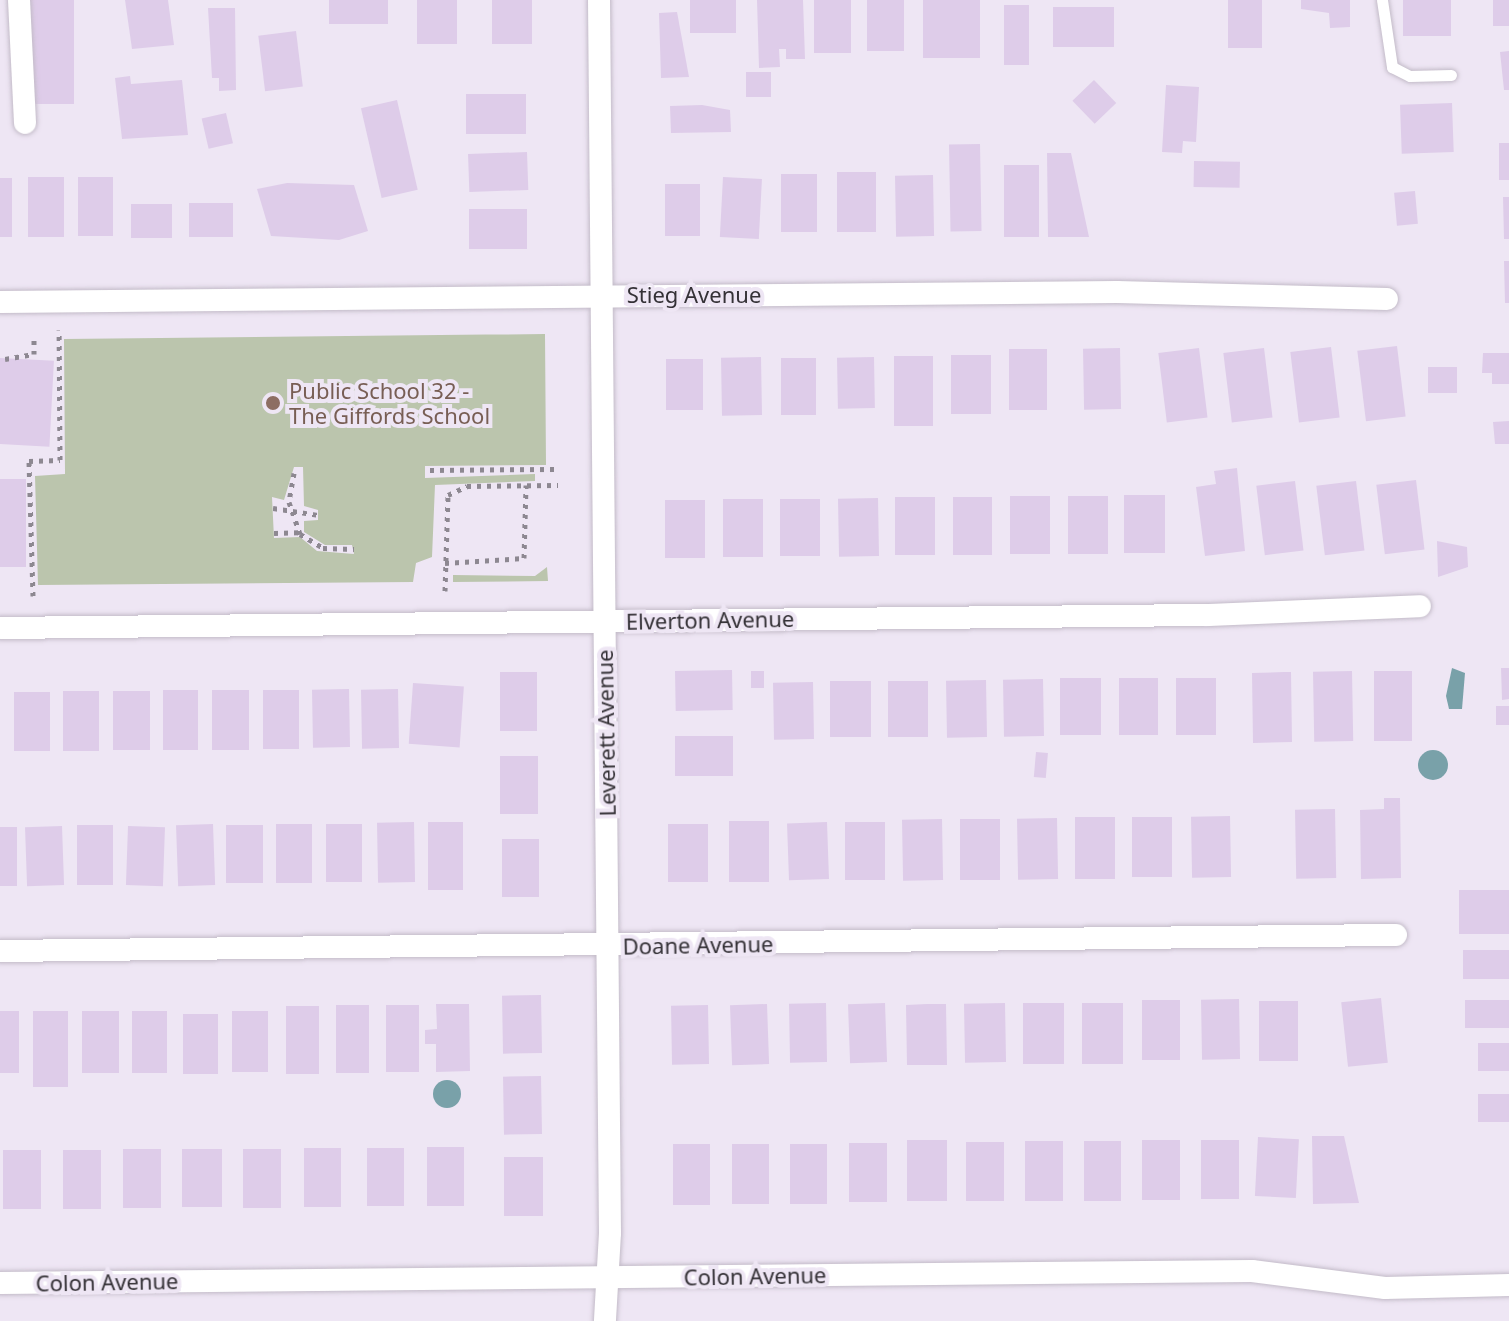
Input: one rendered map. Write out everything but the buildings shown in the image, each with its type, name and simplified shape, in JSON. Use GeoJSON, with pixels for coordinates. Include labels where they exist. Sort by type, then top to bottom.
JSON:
{"type":"FeatureCollection","features":[{"type":"Feature","properties":{"kind":"street"},"geometry":{"type":"LineString","coordinates":[[19,0],[25,123]]}},
{"type":"Feature","properties":{"kind":"street","name":"Leverett Avenue"},"geometry":{"type":"LineString","coordinates":[[599,0],[609,946],[610,1277],[605,1321]]}},
{"type":"Feature","properties":{"kind":"street","name":"Stieg Avenue"},"geometry":{"type":"LineString","coordinates":[[0,302],[1117,292],[1387,299]]}},
{"type":"Feature","properties":{"kind":"street","name":"Elverton Avenue"},"geometry":{"type":"LineString","coordinates":[[0,628],[1420,606]]}},
{"type":"Feature","properties":{"kind":"street","name":"Doane Avenue"},"geometry":{"type":"LineString","coordinates":[[0,951],[1396,935]]}},
{"type":"Feature","properties":{"kind":"street","name":"Colon Avenue"},"geometry":{"type":"LineString","coordinates":[[0,1283],[1252,1271],[1385,1288],[1509,1285]]}},
{"type":"Feature","properties":{"kind":"lane"},"geometry":{"type":"LineString","coordinates":[[1382,0],[1392,67],[1410,76],[1451,75]]}},
{"type":"Feature","properties":{"kind":"path"},"geometry":{"type":"LineString","coordinates":[[33,596],[29,461],[60,460],[59,330]]}},
{"type":"Feature","properties":{"kind":"path"},"geometry":{"type":"LineString","coordinates":[[5,359],[34,354],[34,340]]}},
{"type":"Feature","properties":{"kind":"path"},"geometry":{"type":"LineString","coordinates":[[430,470],[557,469]]}},
{"type":"Feature","properties":{"kind":"path"},"geometry":{"type":"LineString","coordinates":[[294,473],[291,511],[299,532],[323,548],[354,549]]}},
{"type":"Feature","properties":{"kind":"path"},"geometry":{"type":"LineString","coordinates":[[445,563],[524,558],[526,485]]}},
{"type":"Feature","properties":{"kind":"path"},"geometry":{"type":"LineString","coordinates":[[445,591],[448,495],[467,486],[558,485]]}},
{"type":"Feature","properties":{"kind":"path"},"geometry":{"type":"LineString","coordinates":[[273,508],[319,515]]}},
{"type":"Feature","properties":{"kind":"path"},"geometry":{"type":"LineString","coordinates":[[274,533],[299,532]]}},
{"type":"Feature","properties":{"kind":"green space","name":"Public School 32 - The Giffords School"},"geometry":{"type":"Polygon","coordinates":[[[545,334],[546,465],[425,466],[425,478],[535,474],[535,481],[435,485],[432,557],[416,563],[413,582],[38,585],[35,476],[65,474],[64,339],[545,334]],[[294,467],[284,500],[272,497],[274,538],[300,537],[317,551],[354,554],[352,545],[325,545],[304,532],[304,521],[318,520],[318,510],[304,506],[303,467],[294,467]]]}},
{"type":"Feature","properties":{"kind":"green space"},"geometry":{"type":"Polygon","coordinates":[[[547,567],[548,581],[453,582],[453,575],[535,576],[547,567]]]}},
{"type":"Feature","properties":{"kind":"water"},"geometry":{"type":"Polygon","coordinates":[[[1452,668],[1465,673],[1462,709],[1449,709],[1446,696],[1452,668]]]}},
{"type":"Feature","properties":{"kind":"water"},"geometry":{"type":"Polygon","coordinates":[[[1433,750],[1439,751],[1447,759],[1447,771],[1439,779],[1433,780],[1427,779],[1419,771],[1418,765],[1419,759],[1427,751],[1433,750]]]}},
{"type":"Feature","properties":{"kind":"water"},"geometry":{"type":"Polygon","coordinates":[[[447,1080],[457,1084],[461,1094],[457,1104],[447,1108],[437,1104],[433,1094],[437,1084],[447,1080]]]}},
{"type":"Feature","properties":{"kind":"place","name":"Public School 32 - The Giffords School"},"geometry":{"type":"Point","coordinates":[273,403]}}]}
